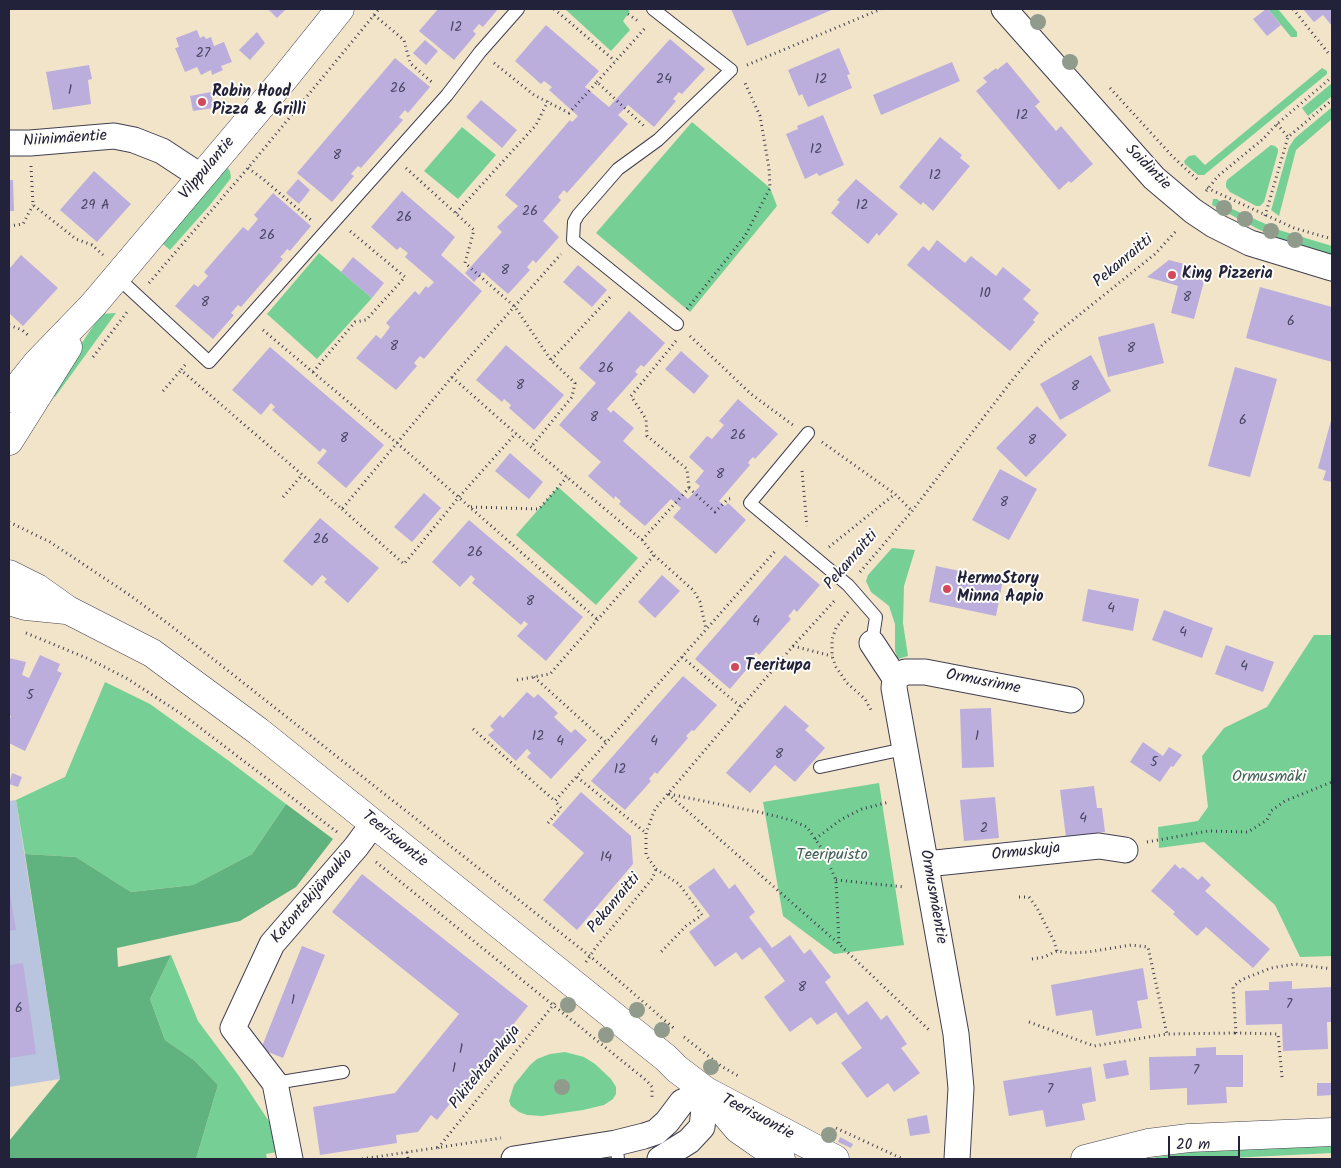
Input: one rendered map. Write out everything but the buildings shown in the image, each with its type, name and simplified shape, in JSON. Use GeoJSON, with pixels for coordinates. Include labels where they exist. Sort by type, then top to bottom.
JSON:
{"type":"FeatureCollection","features":[{"type":"Feature","properties":{"kind":"main road","name":"Vilppulantie"},"geometry":{"type":"LineString","coordinates":[[9,442],[113,269],[200,176],[283,80],[340,9]]}},
{"type":"Feature","properties":{"kind":"main road","name":"Vilppulantie"},"geometry":{"type":"LineString","coordinates":[[9,398],[37,363],[93,305]]}},
{"type":"Feature","properties":{"kind":"main road","name":"Teerisuontie"},"geometry":{"type":"LineString","coordinates":[[9,574],[37,588],[68,610],[152,653],[258,731],[706,1091],[835,1159]]}},
{"type":"Feature","properties":{"kind":"main road","name":"Teerisuontie"},"geometry":{"type":"LineString","coordinates":[[9,601],[26,606],[68,610]]}},
{"type":"Feature","properties":{"kind":"main road","name":"Teerisuontie"},"geometry":{"type":"LineString","coordinates":[[706,1091],[738,1129],[781,1159]]}},
{"type":"Feature","properties":{"kind":"main road"},"geometry":{"type":"LineString","coordinates":[[1085,1159],[1148,1143],[1189,1138],[1332,1132]]}},
{"type":"Feature","properties":{"kind":"street","name":"Soidintie"},"geometry":{"type":"LineString","coordinates":[[1004,9],[1154,178],[1193,211],[1214,225],[1250,243],[1332,268]]}},
{"type":"Feature","properties":{"kind":"street","name":"Niinimäentie"},"geometry":{"type":"LineString","coordinates":[[19,143],[114,136],[134,140],[162,151],[200,176]]}},
{"type":"Feature","properties":{"kind":"street","name":"Ormusmäentie"},"geometry":{"type":"LineString","coordinates":[[872,642],[895,678],[893,751],[926,864],[956,1034],[961,1088],[957,1159]]}},
{"type":"Feature","properties":{"kind":"street","name":"Ormusrinne"},"geometry":{"type":"LineString","coordinates":[[895,678],[905,672],[925,672],[1071,700]]}},
{"type":"Feature","properties":{"kind":"street","name":"Katontekijänaukio"},"geometry":{"type":"LineString","coordinates":[[275,1083],[233,1028],[272,944],[356,847],[373,824]]}},
{"type":"Feature","properties":{"kind":"street","name":"Ormuskuja"},"geometry":{"type":"LineString","coordinates":[[926,864],[1099,846],[1125,850]]}},
{"type":"Feature","properties":{"kind":"street"},"geometry":{"type":"LineString","coordinates":[[275,1083],[290,1159]]}},
{"type":"Feature","properties":{"kind":"street"},"geometry":{"type":"LineString","coordinates":[[514,1159],[617,1151],[656,1132],[667,1122],[682,1102],[706,1091]]}},
{"type":"Feature","properties":{"kind":"street"},"geometry":{"type":"LineString","coordinates":[[660,1159],[689,1141],[702,1127],[706,1091]]}},
{"type":"Feature","properties":{"kind":"lane"},"geometry":{"type":"LineString","coordinates":[[113,269],[137,298],[209,362],[447,95],[480,52],[518,9]]}},
{"type":"Feature","properties":{"kind":"lane"},"geometry":{"type":"LineString","coordinates":[[656,11],[731,70],[658,140],[618,169],[578,215],[574,222],[573,240],[681,328]]}},
{"type":"Feature","properties":{"kind":"lane"},"geometry":{"type":"LineString","coordinates":[[804,437],[750,503],[848,585],[876,617],[872,642]]}},
{"type":"Feature","properties":{"kind":"lane"},"geometry":{"type":"LineString","coordinates":[[820,767],[893,751]]}},
{"type":"Feature","properties":{"kind":"lane"},"geometry":{"type":"LineString","coordinates":[[275,1083],[343,1072]]}},
{"type":"Feature","properties":{"kind":"path"},"geometry":{"type":"LineString","coordinates":[[90,360],[137,298],[248,168],[379,9]]}},
{"type":"Feature","properties":{"kind":"path"},"geometry":{"type":"LineString","coordinates":[[554,9],[614,61]]}},
{"type":"Feature","properties":{"kind":"path"},"geometry":{"type":"LineString","coordinates":[[722,504],[714,512],[689,488],[687,469],[647,436],[646,419],[631,396],[681,328],[686,309],[745,236],[770,188],[769,168],[760,116],[744,83],[731,70],[762,60],[881,9]]}},
{"type":"Feature","properties":{"kind":"path"},"geometry":{"type":"LineString","coordinates":[[1293,9],[1329,54],[1332,54]]}},
{"type":"Feature","properties":{"kind":"path"},"geometry":{"type":"LineString","coordinates":[[480,52],[534,95],[569,112],[597,82],[656,11]]}},
{"type":"Feature","properties":{"kind":"path"},"geometry":{"type":"LineString","coordinates":[[374,15],[404,40],[410,63],[447,95]]}},
{"type":"Feature","properties":{"kind":"path"},"geometry":{"type":"LineString","coordinates":[[1208,189],[1218,176],[1263,139],[1276,124],[1332,77]]}},
{"type":"Feature","properties":{"kind":"path"},"geometry":{"type":"LineString","coordinates":[[597,82],[658,140]]}},
{"type":"Feature","properties":{"kind":"path"},"geometry":{"type":"LineString","coordinates":[[1105,82],[1173,157],[1208,189],[1294,228],[1332,239]]}},
{"type":"Feature","properties":{"kind":"path"},"geometry":{"type":"LineString","coordinates":[[1266,216],[1288,137],[1332,100]]}},
{"type":"Feature","properties":{"kind":"path"},"geometry":{"type":"LineString","coordinates":[[456,213],[536,125],[548,101]]}},
{"type":"Feature","properties":{"kind":"path"},"geometry":{"type":"LineString","coordinates":[[1276,124],[1288,137]]}},
{"type":"Feature","properties":{"kind":"path"},"geometry":{"type":"LineString","coordinates":[[19,143],[33,204],[76,240],[92,245],[113,269]]}},
{"type":"Feature","properties":{"kind":"path"},"geometry":{"type":"LineString","coordinates":[[393,156],[474,230],[465,263],[515,307],[551,360],[575,383],[572,397],[531,447]]}},
{"type":"Feature","properties":{"kind":"path"},"geometry":{"type":"LineString","coordinates":[[248,168],[264,179],[325,232]]}},
{"type":"Feature","properties":{"kind":"path"},"geometry":{"type":"LineString","coordinates":[[9,226],[23,224],[33,204]]}},
{"type":"Feature","properties":{"kind":"path","name":"Pekanraitti"},"geometry":{"type":"LineString","coordinates":[[590,956],[596,946],[652,879],[656,869],[646,855],[646,833],[655,809],[792,646],[912,511],[1013,379],[1043,344],[1155,254],[1193,211]]}},
{"type":"Feature","properties":{"kind":"path"},"geometry":{"type":"LineString","coordinates":[[313,372],[355,322],[366,320],[404,277],[337,219]]}},
{"type":"Feature","properties":{"kind":"path"},"geometry":{"type":"LineString","coordinates":[[342,509],[452,377],[573,240]]}},
{"type":"Feature","properties":{"kind":"path"},"geometry":{"type":"LineString","coordinates":[[551,360],[624,282]]}},
{"type":"Feature","properties":{"kind":"path"},"geometry":{"type":"LineString","coordinates":[[249,318],[397,443],[598,620]]}},
{"type":"Feature","properties":{"kind":"path"},"geometry":{"type":"LineString","coordinates":[[9,325],[22,330],[32,338]]}},
{"type":"Feature","properties":{"kind":"path"},"geometry":{"type":"LineString","coordinates":[[681,328],[751,394],[797,428],[804,437],[895,494],[912,511]]}},
{"type":"Feature","properties":{"kind":"path"},"geometry":{"type":"LineString","coordinates":[[163,392],[195,350]]}},
{"type":"Feature","properties":{"kind":"path"},"geometry":{"type":"LineString","coordinates":[[181,370],[404,564],[459,497],[516,433]]}},
{"type":"Feature","properties":{"kind":"path"},"geometry":{"type":"LineString","coordinates":[[452,377],[531,447],[642,540],[654,555],[694,591],[700,602],[706,630]]}},
{"type":"Feature","properties":{"kind":"path"},"geometry":{"type":"LineString","coordinates":[[804,437],[813,555]]}},
{"type":"Feature","properties":{"kind":"path"},"geometry":{"type":"LineString","coordinates":[[283,497],[302,475]]}},
{"type":"Feature","properties":{"kind":"path"},"geometry":{"type":"LineString","coordinates":[[470,507],[539,509],[567,477]]}},
{"type":"Feature","properties":{"kind":"path"},"geometry":{"type":"LineString","coordinates":[[642,540],[689,488]]}},
{"type":"Feature","properties":{"kind":"path"},"geometry":{"type":"LineString","coordinates":[[813,555],[895,494]]}},
{"type":"Feature","properties":{"kind":"path"},"geometry":{"type":"LineString","coordinates":[[9,522],[50,542],[139,602],[590,956],[677,1030]]}},
{"type":"Feature","properties":{"kind":"path"},"geometry":{"type":"LineString","coordinates":[[555,801],[789,535]]}},
{"type":"Feature","properties":{"kind":"path"},"geometry":{"type":"LineString","coordinates":[[517,680],[550,674],[654,555]]}},
{"type":"Feature","properties":{"kind":"path"},"geometry":{"type":"LineString","coordinates":[[860,599],[836,628],[832,638],[832,656],[836,667],[847,683],[865,699],[893,751]]}},
{"type":"Feature","properties":{"kind":"path"},"geometry":{"type":"LineString","coordinates":[[25,633],[89,659],[128,679],[186,717],[356,847],[554,1004],[650,1083],[653,1096],[649,1107],[667,1122]]}},
{"type":"Feature","properties":{"kind":"path"},"geometry":{"type":"LineString","coordinates":[[792,646],[832,656]]}},
{"type":"Feature","properties":{"kind":"path"},"geometry":{"type":"LineString","coordinates":[[682,657],[741,708]]}},
{"type":"Feature","properties":{"kind":"path"},"geometry":{"type":"LineString","coordinates":[[533,677],[607,743]]}},
{"type":"Feature","properties":{"kind":"path"},"geometry":{"type":"LineString","coordinates":[[473,729],[561,808],[548,823]]}},
{"type":"Feature","properties":{"kind":"path"},"geometry":{"type":"LineString","coordinates":[[577,777],[646,833]]}},
{"type":"Feature","properties":{"kind":"path"},"geometry":{"type":"LineString","coordinates":[[1125,850],[1148,841],[1208,831],[1248,832],[1267,820],[1271,811],[1286,801],[1332,782]]}},
{"type":"Feature","properties":{"kind":"path"},"geometry":{"type":"LineString","coordinates":[[815,839],[842,819],[862,808],[889,802],[888,793]]}},
{"type":"Feature","properties":{"kind":"path"},"geometry":{"type":"LineString","coordinates":[[668,794],[763,813],[791,820],[807,827],[822,849],[836,880],[839,944]]}},
{"type":"Feature","properties":{"kind":"path"},"geometry":{"type":"LineString","coordinates":[[668,794],[839,944],[930,1031]]}},
{"type":"Feature","properties":{"kind":"path"},"geometry":{"type":"LineString","coordinates":[[656,869],[679,884],[702,915],[686,926],[661,952]]}},
{"type":"Feature","properties":{"kind":"path"},"geometry":{"type":"LineString","coordinates":[[902,878],[906,896]]}},
{"type":"Feature","properties":{"kind":"path"},"geometry":{"type":"LineString","coordinates":[[836,880],[903,887]]}},
{"type":"Feature","properties":{"kind":"path"},"geometry":{"type":"LineString","coordinates":[[1019,897],[1029,898],[1037,908],[1057,951]]}},
{"type":"Feature","properties":{"kind":"path"},"geometry":{"type":"LineString","coordinates":[[1032,959],[1044,957],[1057,951],[1070,953],[1131,946],[1148,947],[1167,1034]]}},
{"type":"Feature","properties":{"kind":"path"},"geometry":{"type":"LineString","coordinates":[[1236,1033],[1233,987],[1241,980],[1271,968],[1295,964],[1332,969]]}},
{"type":"Feature","properties":{"kind":"path","name":"Pikitehtaankuja"},"geometry":{"type":"LineString","coordinates":[[438,1148],[554,1004]]}},
{"type":"Feature","properties":{"kind":"path"},"geometry":{"type":"LineString","coordinates":[[1028,1022],[1094,1046],[1167,1034],[1278,1034],[1282,1077]]}},
{"type":"Feature","properties":{"kind":"path"},"geometry":{"type":"LineString","coordinates":[[684,1037],[721,1066],[746,1080]]}},
{"type":"Feature","properties":{"kind":"path"},"geometry":{"type":"LineString","coordinates":[[834,1126],[904,1159]]}},
{"type":"Feature","properties":{"kind":"path"},"geometry":{"type":"LineString","coordinates":[[407,1152],[408,1159]]}},
{"type":"Feature","properties":{"kind":"shaded area"},"geometry":{"type":"Polygon","coordinates":[[[16,800],[60,1079],[9,1087],[9,801],[16,800]]]}},
{"type":"Feature","properties":{"kind":"green space"},"geometry":{"type":"Polygon","coordinates":[[[567,9],[627,9],[630,11],[623,21],[630,30],[611,51],[567,9]]]}},
{"type":"Feature","properties":{"kind":"green space"},"geometry":{"type":"Polygon","coordinates":[[[1268,9],[1278,9],[1297,32],[1297,37],[1291,37],[1268,9]]]}},
{"type":"Feature","properties":{"kind":"green space"},"geometry":{"type":"Polygon","coordinates":[[[1322,68],[1327,71],[1327,74],[1204,175],[1198,175],[1185,164],[1184,161],[1189,156],[1195,155],[1205,165],[1322,68]]]}},
{"type":"Feature","properties":{"kind":"green space"},"geometry":{"type":"Polygon","coordinates":[[[1332,83],[1332,96],[1308,116],[1302,108],[1332,83]]]}},
{"type":"Feature","properties":{"kind":"green space"},"geometry":{"type":"Polygon","coordinates":[[[1331,108],[1332,119],[1296,150],[1279,216],[1271,210],[1289,147],[1295,138],[1331,108]]]}},
{"type":"Feature","properties":{"kind":"green space"},"geometry":{"type":"Polygon","coordinates":[[[692,122],[770,188],[777,206],[690,312],[596,233],[692,122]]]}},
{"type":"Feature","properties":{"kind":"green space"},"geometry":{"type":"Polygon","coordinates":[[[462,127],[496,155],[458,199],[424,171],[462,127]]]}},
{"type":"Feature","properties":{"kind":"green space"},"geometry":{"type":"Polygon","coordinates":[[[1271,145],[1278,149],[1278,152],[1264,202],[1260,206],[1256,206],[1230,192],[1226,187],[1226,183],[1227,180],[1271,145]]]}},
{"type":"Feature","properties":{"kind":"green space"},"geometry":{"type":"Polygon","coordinates":[[[227,167],[231,178],[170,250],[163,244],[227,167]]]}},
{"type":"Feature","properties":{"kind":"green space"},"geometry":{"type":"Polygon","coordinates":[[[1213,199],[1217,199],[1230,208],[1279,230],[1332,246],[1332,255],[1283,240],[1260,230],[1212,205],[1213,199]]]}},
{"type":"Feature","properties":{"kind":"green space"},"geometry":{"type":"Polygon","coordinates":[[[319,253],[372,298],[317,359],[267,314],[319,253]]]}},
{"type":"Feature","properties":{"kind":"green space"},"geometry":{"type":"Polygon","coordinates":[[[116,313],[55,397],[49,393],[101,314],[116,313]]]}},
{"type":"Feature","properties":{"kind":"green space"},"geometry":{"type":"Polygon","coordinates":[[[558,487],[638,558],[596,605],[516,535],[558,487]]]}},
{"type":"Feature","properties":{"kind":"green space"},"geometry":{"type":"Polygon","coordinates":[[[892,548],[915,550],[904,586],[903,623],[908,656],[898,659],[895,651],[895,624],[889,606],[871,592],[866,581],[868,575],[892,548]]]}},
{"type":"Feature","properties":{"kind":"green space","name":"Ormusmäki"},"geometry":{"type":"Polygon","coordinates":[[[1314,635],[1332,635],[1332,956],[1300,957],[1275,905],[1204,842],[1159,848],[1158,827],[1198,821],[1208,807],[1202,756],[1224,728],[1267,707],[1314,635]]]}},
{"type":"Feature","properties":{"kind":"green space"},"geometry":{"type":"Polygon","coordinates":[[[105,682],[150,704],[286,804],[252,854],[193,885],[131,892],[76,857],[25,854],[16,800],[65,777],[105,682]]]}},
{"type":"Feature","properties":{"kind":"green space","name":"Teeripuisto"},"geometry":{"type":"Polygon","coordinates":[[[879,783],[904,945],[834,954],[783,916],[763,802],[879,783]]]}},
{"type":"Feature","properties":{"kind":"green space"},"geometry":{"type":"Polygon","coordinates":[[[286,804],[333,839],[296,887],[240,921],[117,948],[118,967],[171,955],[150,999],[165,1040],[194,1060],[218,1085],[196,1159],[9,1159],[9,1141],[60,1079],[25,854],[76,857],[131,892],[193,885],[252,854],[286,804]]]}},
{"type":"Feature","properties":{"kind":"green space"},"geometry":{"type":"Polygon","coordinates":[[[171,955],[198,1021],[239,1076],[272,1126],[277,1152],[266,1154],[267,1159],[196,1159],[218,1085],[194,1060],[165,1040],[150,999],[171,955]]]}},
{"type":"Feature","properties":{"kind":"green space"},"geometry":{"type":"Polygon","coordinates":[[[565,1052],[584,1057],[595,1064],[611,1079],[616,1087],[616,1094],[613,1099],[604,1105],[542,1116],[527,1115],[511,1106],[509,1101],[514,1085],[530,1065],[537,1059],[550,1054],[565,1052]]]}},
{"type":"Feature","properties":{"kind":"green space"},"geometry":{"type":"Polygon","coordinates":[[[1332,1146],[1332,1153],[1210,1159],[1144,1159],[1198,1151],[1332,1146]]]}},
{"type":"Feature","properties":{"kind":"place","name":"Robin Hood Pizza & Grilli"},"geometry":{"type":"Point","coordinates":[202,102]}},
{"type":"Feature","properties":{"kind":"place","name":"King Pizzeria"},"geometry":{"type":"Point","coordinates":[1172,275]}},
{"type":"Feature","properties":{"kind":"place","name":"HermoStory Minna Aapio"},"geometry":{"type":"Point","coordinates":[947,589]}},
{"type":"Feature","properties":{"kind":"place","name":"Teeritupa"},"geometry":{"type":"Point","coordinates":[735,667]}}]}
